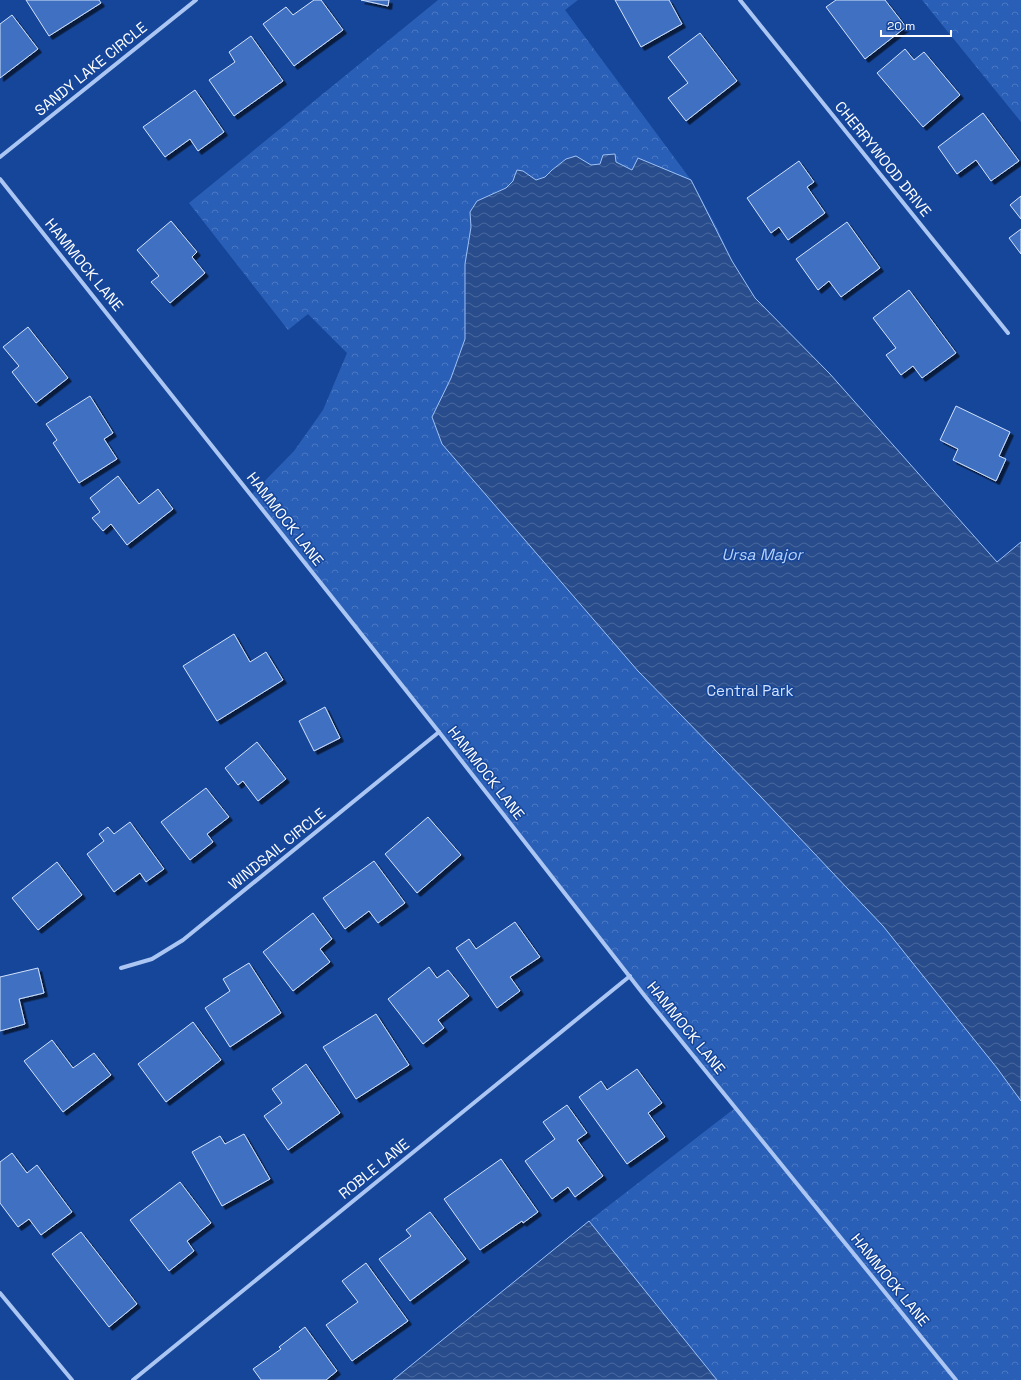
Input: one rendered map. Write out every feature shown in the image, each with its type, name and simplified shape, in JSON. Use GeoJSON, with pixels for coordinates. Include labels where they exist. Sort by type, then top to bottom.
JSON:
{"type":"FeatureCollection","features":[{"type":"Feature","properties":{"kind":"street","name":"SANDY LAKE CIRCLE"},"geometry":{"type":"LineString","coordinates":[[0,157],[196,0]]}},
{"type":"Feature","properties":{"kind":"street","name":"CHERRYWOOD DRIVE"},"geometry":{"type":"LineString","coordinates":[[740,0],[1008,333]]}},
{"type":"Feature","properties":{"kind":"street","name":"HAMMOCK LANE"},"geometry":{"type":"LineString","coordinates":[[0,179],[439,732],[648,1001],[956,1380]]}},
{"type":"Feature","properties":{"kind":"street","name":"WINDSAIL CIRCLE"},"geometry":{"type":"LineString","coordinates":[[121,968],[152,959],[183,940],[439,732]]}},
{"type":"Feature","properties":{"kind":"street","name":"ROBLE LANE"},"geometry":{"type":"LineString","coordinates":[[133,1380],[630,976]]}},
{"type":"Feature","properties":{"kind":"street"},"geometry":{"type":"LineString","coordinates":[[0,1292],[72,1380]]}},
{"type":"Feature","properties":{"kind":"green space","name":"Central Park"},"geometry":{"type":"Polygon","coordinates":[[[438,0],[578,0],[565,10],[691,180],[716,226],[732,261],[755,298],[830,374],[997,562],[1021,542],[1021,1380],[393,1380],[589,1221],[735,1108],[251,495],[294,451],[323,410],[347,353],[308,314],[288,330],[189,203],[438,0]]]}},
{"type":"Feature","properties":{"kind":"green space"},"geometry":{"type":"Polygon","coordinates":[[[922,0],[1021,0],[1021,122],[922,0]]]}},
{"type":"Feature","properties":{"kind":"water","name":"Ursa Major"},"geometry":{"type":"Polygon","coordinates":[[[615,154],[616,162],[632,170],[638,158],[691,180],[732,261],[755,298],[830,374],[997,562],[1021,542],[1021,1101],[997,1068],[883,926],[760,796],[638,671],[442,444],[432,417],[451,378],[465,339],[465,264],[471,227],[470,212],[477,201],[506,188],[513,181],[517,170],[523,171],[536,180],[545,177],[566,159],[576,156],[591,165],[600,164],[603,155],[615,154]]]}},
{"type":"Feature","properties":{"kind":"water"},"geometry":{"type":"Polygon","coordinates":[[[589,1221],[717,1380],[393,1380],[589,1221]]]}},
{"type":"Feature","properties":{"kind":"building"},"geometry":{"type":"Polygon","coordinates":[[[26,0],[99,0],[101,3],[49,36],[26,0]]]}},
{"type":"Feature","properties":{"kind":"building"},"geometry":{"type":"Polygon","coordinates":[[[314,0],[321,0],[343,30],[294,66],[263,24],[286,7],[293,15],[314,0]]]}},
{"type":"Feature","properties":{"kind":"building"},"geometry":{"type":"Polygon","coordinates":[[[361,0],[389,0],[388,6],[361,0]]]}},
{"type":"Feature","properties":{"kind":"building"},"geometry":{"type":"Polygon","coordinates":[[[615,0],[669,0],[682,24],[641,47],[615,0]]]}},
{"type":"Feature","properties":{"kind":"building"},"geometry":{"type":"Polygon","coordinates":[[[836,0],[885,0],[906,27],[865,59],[826,7],[836,0]]]}},
{"type":"Feature","properties":{"kind":"building"},"geometry":{"type":"Polygon","coordinates":[[[12,15],[38,49],[0,78],[0,24],[12,15]]]}},
{"type":"Feature","properties":{"kind":"building"},"geometry":{"type":"Polygon","coordinates":[[[700,33],[737,81],[686,121],[668,98],[688,83],[668,57],[700,33]]]}},
{"type":"Feature","properties":{"kind":"building"},"geometry":{"type":"Polygon","coordinates":[[[251,36],[283,81],[234,116],[209,80],[235,62],[229,52],[251,36]]]}},
{"type":"Feature","properties":{"kind":"building"},"geometry":{"type":"Polygon","coordinates":[[[905,49],[914,60],[924,52],[960,95],[923,127],[877,73],[905,49]]]}},
{"type":"Feature","properties":{"kind":"building"},"geometry":{"type":"Polygon","coordinates":[[[195,90],[224,132],[198,151],[190,139],[165,157],[143,127],[195,90]]]}},
{"type":"Feature","properties":{"kind":"building"},"geometry":{"type":"Polygon","coordinates":[[[983,113],[1019,161],[991,181],[976,160],[957,174],[938,147],[983,113]]]}},
{"type":"Feature","properties":{"kind":"building"},"geometry":{"type":"Polygon","coordinates":[[[799,161],[814,182],[807,187],[825,213],[788,240],[779,227],[771,233],[747,198],[799,161]]]}},
{"type":"Feature","properties":{"kind":"building"},"geometry":{"type":"Polygon","coordinates":[[[1021,196],[1021,219],[1010,205],[1021,196]]]}},
{"type":"Feature","properties":{"kind":"building"},"geometry":{"type":"Polygon","coordinates":[[[171,221],[197,252],[192,257],[205,273],[170,303],[151,282],[159,276],[137,250],[171,221]]]}},
{"type":"Feature","properties":{"kind":"building"},"geometry":{"type":"Polygon","coordinates":[[[847,222],[880,268],[841,297],[829,281],[818,290],[796,259],[847,222]]]}},
{"type":"Feature","properties":{"kind":"building"},"geometry":{"type":"Polygon","coordinates":[[[1021,229],[1021,254],[1009,238],[1021,229]]]}},
{"type":"Feature","properties":{"kind":"building"},"geometry":{"type":"Polygon","coordinates":[[[909,290],[956,353],[922,378],[913,366],[901,375],[886,355],[896,348],[873,318],[909,290]]]}},
{"type":"Feature","properties":{"kind":"building"},"geometry":{"type":"Polygon","coordinates":[[[28,327],[68,378],[36,403],[12,372],[19,366],[3,347],[28,327]]]}},
{"type":"Feature","properties":{"kind":"building"},"geometry":{"type":"Polygon","coordinates":[[[90,396],[113,433],[104,439],[117,459],[79,483],[53,443],[57,440],[46,424],[90,396]]]}},
{"type":"Feature","properties":{"kind":"building"},"geometry":{"type":"Polygon","coordinates":[[[956,406],[1010,432],[999,456],[1006,459],[996,481],[953,460],[958,449],[940,440],[956,406]]]}},
{"type":"Feature","properties":{"kind":"building"},"geometry":{"type":"Polygon","coordinates":[[[118,476],[139,504],[158,489],[173,509],[127,545],[111,524],[103,531],[92,518],[100,512],[90,498],[118,476]]]}},
{"type":"Feature","properties":{"kind":"building"},"geometry":{"type":"Polygon","coordinates":[[[234,634],[250,662],[266,652],[283,680],[217,721],[183,666],[234,634]]]}},
{"type":"Feature","properties":{"kind":"building"},"geometry":{"type":"Polygon","coordinates":[[[325,707],[340,738],[314,751],[299,721],[325,707]]]}},
{"type":"Feature","properties":{"kind":"building"},"geometry":{"type":"Polygon","coordinates":[[[257,742],[286,779],[258,801],[243,781],[238,785],[225,768],[257,742]]]}},
{"type":"Feature","properties":{"kind":"building"},"geometry":{"type":"Polygon","coordinates":[[[206,788],[229,817],[207,834],[213,842],[190,860],[161,822],[206,788]]]}},
{"type":"Feature","properties":{"kind":"building"},"geometry":{"type":"Polygon","coordinates":[[[428,817],[461,855],[417,893],[385,854],[428,817]]]}},
{"type":"Feature","properties":{"kind":"building"},"geometry":{"type":"Polygon","coordinates":[[[130,822],[164,869],[146,882],[140,873],[114,892],[87,854],[104,841],[99,834],[108,827],[114,834],[130,822]]]}},
{"type":"Feature","properties":{"kind":"building"},"geometry":{"type":"Polygon","coordinates":[[[374,861],[405,903],[378,923],[369,911],[345,929],[323,898],[374,861]]]}},
{"type":"Feature","properties":{"kind":"building"},"geometry":{"type":"Polygon","coordinates":[[[57,862],[82,895],[38,930],[12,898],[57,862]]]}},
{"type":"Feature","properties":{"kind":"building"},"geometry":{"type":"Polygon","coordinates":[[[313,913],[332,939],[320,949],[330,962],[293,991],[263,952],[313,913]]]}},
{"type":"Feature","properties":{"kind":"building"},"geometry":{"type":"Polygon","coordinates":[[[515,922],[540,957],[510,977],[520,991],[497,1008],[456,948],[469,939],[476,949],[515,922]]]}},
{"type":"Feature","properties":{"kind":"building"},"geometry":{"type":"Polygon","coordinates":[[[249,963],[281,1013],[230,1047],[205,1008],[230,991],[223,979],[249,963]]]}},
{"type":"Feature","properties":{"kind":"building"},"geometry":{"type":"Polygon","coordinates":[[[429,967],[437,978],[448,970],[469,996],[438,1020],[444,1028],[423,1044],[388,999],[429,967]]]}},
{"type":"Feature","properties":{"kind":"building"},"geometry":{"type":"Polygon","coordinates":[[[38,968],[44,993],[19,999],[25,1024],[0,1031],[0,977],[38,968]]]}},
{"type":"Feature","properties":{"kind":"building"},"geometry":{"type":"Polygon","coordinates":[[[376,1014],[409,1065],[356,1099],[323,1047],[376,1014]]]}},
{"type":"Feature","properties":{"kind":"building"},"geometry":{"type":"Polygon","coordinates":[[[193,1022],[221,1060],[166,1102],[138,1064],[193,1022]]]}},
{"type":"Feature","properties":{"kind":"building"},"geometry":{"type":"Polygon","coordinates":[[[52,1040],[73,1068],[94,1053],[111,1075],[63,1112],[24,1061],[52,1040]]]}},
{"type":"Feature","properties":{"kind":"building"},"geometry":{"type":"Polygon","coordinates":[[[306,1064],[340,1113],[288,1150],[264,1116],[282,1103],[272,1089],[306,1064]]]}},
{"type":"Feature","properties":{"kind":"building"},"geometry":{"type":"Polygon","coordinates":[[[637,1069],[662,1103],[648,1113],[665,1137],[627,1164],[579,1097],[601,1081],[607,1090],[637,1069]]]}},
{"type":"Feature","properties":{"kind":"building"},"geometry":{"type":"Polygon","coordinates":[[[567,1105],[587,1133],[577,1140],[603,1176],[575,1197],[568,1187],[552,1199],[525,1161],[555,1139],[543,1122],[567,1105]]]}},
{"type":"Feature","properties":{"kind":"building"},"geometry":{"type":"Polygon","coordinates":[[[244,1134],[270,1179],[222,1206],[192,1152],[220,1136],[225,1144],[244,1134]]]}},
{"type":"Feature","properties":{"kind":"building"},"geometry":{"type":"Polygon","coordinates":[[[12,1153],[27,1173],[37,1165],[72,1212],[41,1235],[29,1219],[18,1227],[0,1203],[0,1162],[12,1153]]]}},
{"type":"Feature","properties":{"kind":"building"},"geometry":{"type":"Polygon","coordinates":[[[501,1159],[538,1212],[523,1223],[522,1221],[480,1250],[444,1199],[501,1159]]]}},
{"type":"Feature","properties":{"kind":"building"},"geometry":{"type":"Polygon","coordinates":[[[180,1182],[211,1223],[187,1241],[194,1251],[169,1271],[130,1220],[180,1182]]]}},
{"type":"Feature","properties":{"kind":"building"},"geometry":{"type":"Polygon","coordinates":[[[430,1212],[466,1259],[410,1301],[379,1259],[411,1236],[406,1230],[430,1212]]]}},
{"type":"Feature","properties":{"kind":"building"},"geometry":{"type":"Polygon","coordinates":[[[81,1232],[137,1304],[109,1327],[52,1254],[81,1232]]]}},
{"type":"Feature","properties":{"kind":"building"},"geometry":{"type":"Polygon","coordinates":[[[366,1263],[408,1321],[352,1361],[326,1325],[358,1302],[342,1281],[366,1263]]]}},
{"type":"Feature","properties":{"kind":"building"},"geometry":{"type":"Polygon","coordinates":[[[305,1327],[337,1371],[326,1380],[261,1380],[253,1369],[281,1349],[279,1347],[305,1327]]]}}]}
